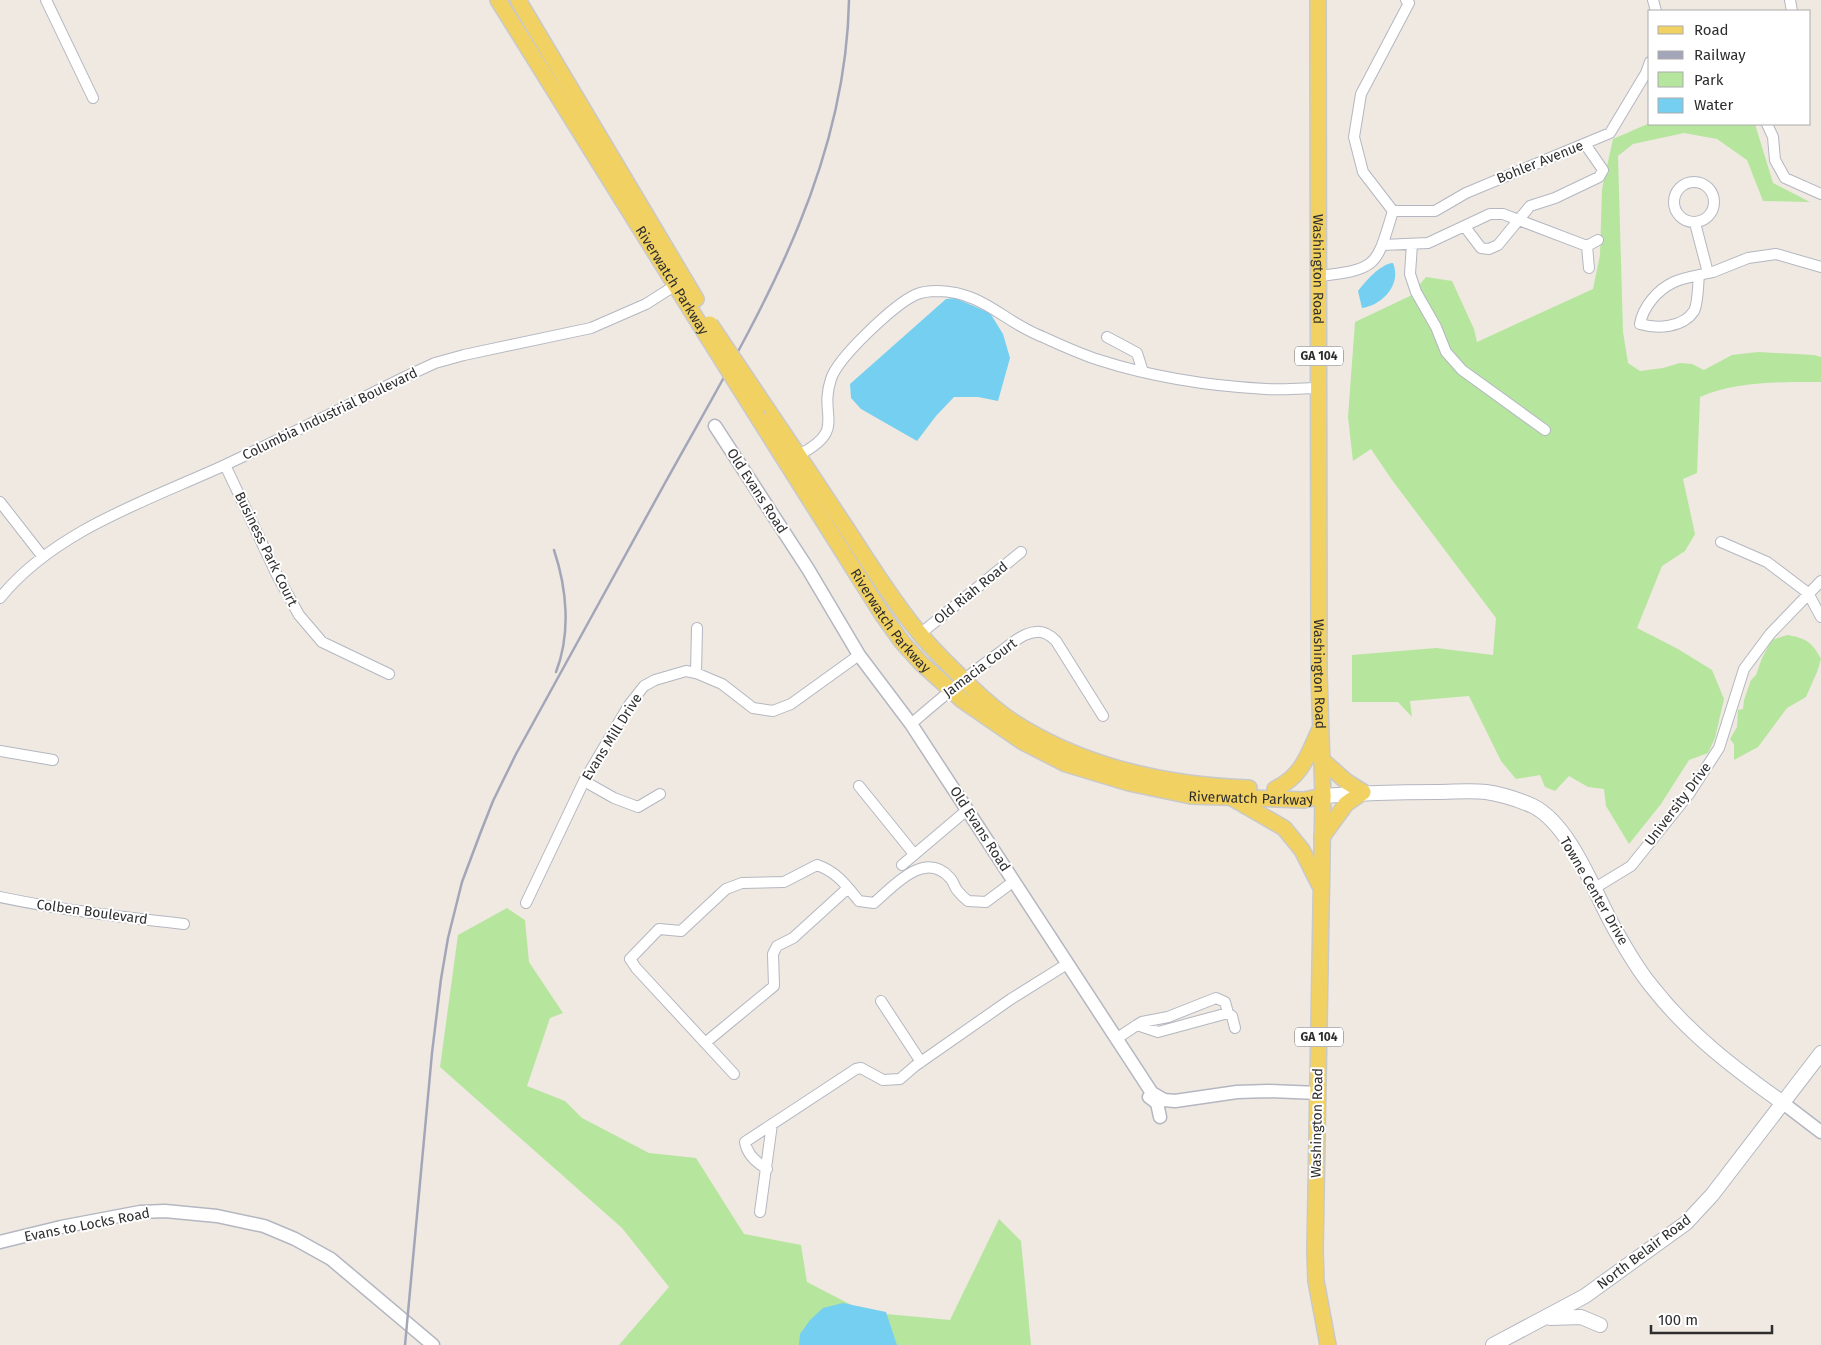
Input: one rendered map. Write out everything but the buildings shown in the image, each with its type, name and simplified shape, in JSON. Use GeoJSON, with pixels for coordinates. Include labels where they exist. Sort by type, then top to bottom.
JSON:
{"type":"FeatureCollection","features":[{"type":"Feature","properties":{"kind":"main road","name":"Riverwatch Parkway"},"geometry":{"type":"LineString","coordinates":[[498,0],[680,283],[759,419],[882,614],[902,642],[950,691],[1002,729],[1047,755],[1066,764],[1150,789],[1191,796],[1304,800],[1323,796]]}},
{"type":"Feature","properties":{"kind":"main road","name":"Riverwatch Parkway"},"geometry":{"type":"LineString","coordinates":[[518,0],[680,283]]}},
{"type":"Feature","properties":{"kind":"main road","name":"Washington Road"},"geometry":{"type":"LineString","coordinates":[[1318,0],[1320,728],[1323,796],[1315,1178],[1316,1281],[1328,1343]]}},
{"type":"Feature","properties":{"kind":"main road","name":"Riverwatch Parkway"},"geometry":{"type":"LineString","coordinates":[[709,330],[763,403],[889,593],[920,634],[980,696],[1012,721],[1073,753],[1133,774],[1200,785],[1304,790],[1323,796]]}},
{"type":"Feature","properties":{"kind":"main road"},"geometry":{"type":"LineString","coordinates":[[1275,788],[1291,780],[1298,772],[1320,728]]}},
{"type":"Feature","properties":{"kind":"main road"},"geometry":{"type":"LineString","coordinates":[[1321,759],[1347,782],[1363,792],[1346,804],[1322,837]]}},
{"type":"Feature","properties":{"kind":"main road","name":"Towne Center Drive"},"geometry":{"type":"LineString","coordinates":[[1323,796],[1363,792],[1486,792],[1518,800],[1535,807],[1549,818],[1570,842],[1612,924],[1652,987],[1680,1020],[1726,1062],[1782,1103]]}},
{"type":"Feature","properties":{"kind":"main road"},"geometry":{"type":"LineString","coordinates":[[1231,797],[1284,828],[1302,850],[1317,877],[1322,891]]}},
{"type":"Feature","properties":{"kind":"main road","name":"North Belair Road"},"geometry":{"type":"LineString","coordinates":[[1493,1345],[1585,1296],[1686,1223],[1712,1195],[1821,1053]]}},
{"type":"Feature","properties":{"kind":"main road"},"geometry":{"type":"LineString","coordinates":[[1544,1319],[1564,1316],[1581,1317],[1600,1325]]}},
{"type":"Feature","properties":{"kind":"street"},"geometry":{"type":"LineString","coordinates":[[46,0],[93,98]]}},
{"type":"Feature","properties":{"kind":"street"},"geometry":{"type":"LineString","coordinates":[[1319,276],[1350,273],[1362,269],[1375,260],[1383,245],[1393,211],[1364,172],[1354,137],[1361,94],[1400,23],[1409,3],[1406,0]]}},
{"type":"Feature","properties":{"kind":"street","name":"Bohler Avenue"},"geometry":{"type":"LineString","coordinates":[[1393,211],[1435,211],[1466,192],[1610,133],[1645,86],[1648,68]]}},
{"type":"Feature","properties":{"kind":"street"},"geometry":{"type":"LineString","coordinates":[[1767,125],[1773,137],[1774,160],[1785,178],[1821,194]]}},
{"type":"Feature","properties":{"kind":"street"},"geometry":{"type":"LineString","coordinates":[[1465,227],[1481,248],[1489,249],[1498,245],[1530,206],[1555,198],[1599,177],[1603,170],[1584,144]]}},
{"type":"Feature","properties":{"kind":"street"},"geometry":{"type":"LineString","coordinates":[[1690,182],[1703,184],[1712,193],[1714,200],[1712,212],[1702,221],[1695,223],[1682,219],[1674,208],[1675,195],[1683,185],[1690,182]]}},
{"type":"Feature","properties":{"kind":"street"},"geometry":{"type":"LineString","coordinates":[[1383,245],[1428,243],[1490,214],[1503,214],[1587,246],[1598,240]]}},
{"type":"Feature","properties":{"kind":"street"},"geometry":{"type":"LineString","coordinates":[[1695,223],[1704,274],[1694,310],[1684,320],[1671,326],[1649,327],[1640,324],[1642,314],[1650,301],[1673,282],[1704,274],[1748,258],[1776,254],[1821,266]]}},
{"type":"Feature","properties":{"kind":"street"},"geometry":{"type":"LineString","coordinates":[[1412,244],[1410,274],[1416,292],[1436,327],[1446,352],[1462,370],[1545,430]]}},
{"type":"Feature","properties":{"kind":"street"},"geometry":{"type":"LineString","coordinates":[[1587,246],[1589,268]]}},
{"type":"Feature","properties":{"kind":"street","name":"Columbia Industrial Boulevard"},"geometry":{"type":"LineString","coordinates":[[0,598],[43,557],[83,531],[128,506],[225,465],[435,363],[591,328],[646,304],[680,283]]}},
{"type":"Feature","properties":{"kind":"street"},"geometry":{"type":"LineString","coordinates":[[799,455],[825,437],[828,430],[828,389],[837,366],[872,329],[895,310],[916,294],[933,291],[951,291],[968,295],[1031,332],[1076,352],[1123,367],[1182,380],[1266,389],[1319,388]]}},
{"type":"Feature","properties":{"kind":"street"},"geometry":{"type":"LineString","coordinates":[[1106,337],[1136,353],[1143,372]]}},
{"type":"Feature","properties":{"kind":"street","name":"Old Evans Road"},"geometry":{"type":"LineString","coordinates":[[715,426],[808,569],[859,655],[911,724],[1152,1093],[1164,1100],[1175,1101],[1237,1092],[1318,1093]]}},
{"type":"Feature","properties":{"kind":"street","name":"Business Park Court"},"geometry":{"type":"LineString","coordinates":[[225,465],[277,575],[299,614],[322,642],[389,674]]}},
{"type":"Feature","properties":{"kind":"street"},"geometry":{"type":"LineString","coordinates":[[0,502],[43,557]]}},
{"type":"Feature","properties":{"kind":"street"},"geometry":{"type":"LineString","coordinates":[[1721,542],[1767,562],[1808,593],[1821,616]]}},
{"type":"Feature","properties":{"kind":"street","name":"Old Riah Road"},"geometry":{"type":"LineString","coordinates":[[920,634],[1022,552]]}},
{"type":"Feature","properties":{"kind":"street","name":"University Drive"},"geometry":{"type":"LineString","coordinates":[[1595,888],[1631,866],[1700,780],[1720,748],[1744,669],[1770,634],[1821,581]]}},
{"type":"Feature","properties":{"kind":"street"},"geometry":{"type":"LineString","coordinates":[[696,673],[698,628]]}},
{"type":"Feature","properties":{"kind":"street","name":"Jamacia Court"},"geometry":{"type":"LineString","coordinates":[[911,724],[963,679],[1021,637],[1029,633],[1043,632],[1050,635],[1062,648],[1103,716]]}},
{"type":"Feature","properties":{"kind":"street","name":"Evans Mill Drive"},"geometry":{"type":"LineString","coordinates":[[526,903],[584,781],[629,705],[644,686],[655,680],[686,671],[696,673],[722,684],[753,708],[773,711],[791,704],[859,655]]}},
{"type":"Feature","properties":{"kind":"street"},"geometry":{"type":"LineString","coordinates":[[0,751],[53,760]]}},
{"type":"Feature","properties":{"kind":"street"},"geometry":{"type":"LineString","coordinates":[[584,781],[614,798],[638,807],[660,794]]}},
{"type":"Feature","properties":{"kind":"street"},"geometry":{"type":"LineString","coordinates":[[859,786],[914,854]]}},
{"type":"Feature","properties":{"kind":"street"},"geometry":{"type":"LineString","coordinates":[[902,865],[967,810]]}},
{"type":"Feature","properties":{"kind":"street"},"geometry":{"type":"LineString","coordinates":[[734,1074],[636,968],[630,959],[659,929],[682,931],[726,890],[742,883],[784,882],[817,865],[827,868],[838,875],[859,901],[874,903],[912,871],[924,867],[938,869],[949,877],[957,891],[968,901],[986,902],[1014,882]]}},
{"type":"Feature","properties":{"kind":"street"},"geometry":{"type":"LineString","coordinates":[[705,1043],[774,986],[773,954],[777,946],[793,938],[848,888]]}},
{"type":"Feature","properties":{"kind":"street","name":"Colben Boulevard"},"geometry":{"type":"LineString","coordinates":[[0,897],[63,909],[184,924]]}},
{"type":"Feature","properties":{"kind":"street"},"geometry":{"type":"LineString","coordinates":[[767,1169],[755,1162],[746,1148],[745,1142],[856,1069],[860,1068],[883,1080],[900,1079],[921,1062],[1011,999],[1067,964]]}},
{"type":"Feature","properties":{"kind":"street"},"geometry":{"type":"LineString","coordinates":[[1116,1039],[1142,1022],[1168,1017],[1216,998],[1225,1002],[1228,1013],[1232,1016],[1235,1028]]}},
{"type":"Feature","properties":{"kind":"street"},"geometry":{"type":"LineString","coordinates":[[880,1001],[921,1062]]}},
{"type":"Feature","properties":{"kind":"street"},"geometry":{"type":"LineString","coordinates":[[1137,1026],[1158,1032],[1228,1013]]}},
{"type":"Feature","properties":{"kind":"street"},"geometry":{"type":"LineString","coordinates":[[1127,1056],[1131,1077],[1157,1103],[1160,1117]]}},
{"type":"Feature","properties":{"kind":"street"},"geometry":{"type":"LineString","coordinates":[[1782,1103],[1821,1132]]}},
{"type":"Feature","properties":{"kind":"street"},"geometry":{"type":"LineString","coordinates":[[760,1212],[772,1124]]}},
{"type":"Feature","properties":{"kind":"street","name":"Evans to Locks Road"},"geometry":{"type":"LineString","coordinates":[[0,1242],[61,1227],[140,1212],[165,1211],[217,1216],[264,1226],[295,1239],[331,1259],[433,1345]]}},
{"type":"Feature","properties":{"kind":"green space"},"geometry":{"type":"Polygon","coordinates":[[[1648,124],[1755,125],[1773,183],[1810,202],[1763,201],[1747,160],[1717,139],[1684,133],[1633,144],[1618,156],[1623,332],[1628,363],[1640,371],[1663,368],[1680,363],[1692,364],[1704,370],[1732,355],[1758,352],[1821,357],[1821,382],[1744,385],[1700,397],[1697,473],[1683,479],[1695,534],[1685,551],[1662,566],[1637,628],[1678,649],[1712,670],[1724,699],[1715,738],[1708,753],[1689,760],[1661,804],[1629,844],[1606,806],[1604,789],[1588,787],[1569,776],[1555,791],[1545,787],[1540,775],[1516,779],[1501,761],[1469,696],[1410,701],[1412,717],[1398,702],[1352,702],[1352,655],[1436,648],[1493,655],[1496,618],[1392,480],[1371,449],[1353,461],[1348,417],[1355,322],[1410,296],[1426,277],[1452,281],[1474,329],[1477,342],[1593,289],[1600,255],[1602,189],[1613,139],[1648,124]]]}},
{"type":"Feature","properties":{"kind":"green space"},"geometry":{"type":"Polygon","coordinates":[[[1787,635],[1804,639],[1815,648],[1821,659],[1817,672],[1806,697],[1787,708],[1758,747],[1734,760],[1734,744],[1730,739],[1737,727],[1738,710],[1743,709],[1751,680],[1756,675],[1762,658],[1772,640],[1787,635]]]}},
{"type":"Feature","properties":{"kind":"green space"},"geometry":{"type":"Polygon","coordinates":[[[507,908],[525,920],[529,962],[563,1013],[550,1018],[527,1086],[565,1101],[582,1118],[649,1153],[696,1158],[744,1234],[801,1245],[807,1282],[865,1312],[950,1320],[999,1219],[1021,1241],[1031,1345],[619,1345],[669,1287],[622,1228],[440,1067],[458,935],[507,908]]]}},
{"type":"Feature","properties":{"kind":"water"},"geometry":{"type":"Polygon","coordinates":[[[1393,263],[1395,279],[1388,293],[1377,303],[1362,308],[1358,291],[1383,266],[1393,263]]]}},
{"type":"Feature","properties":{"kind":"water"},"geometry":{"type":"Polygon","coordinates":[[[955,298],[990,313],[1003,334],[1010,358],[998,401],[978,397],[954,397],[936,416],[917,441],[861,409],[851,398],[850,384],[946,299],[955,298]]]}},
{"type":"Feature","properties":{"kind":"water"},"geometry":{"type":"Polygon","coordinates":[[[843,1303],[886,1312],[897,1345],[799,1345],[800,1334],[810,1320],[823,1308],[843,1303]]]}},
{"type":"Feature","properties":{"kind":"railway"},"geometry":{"type":"LineString","coordinates":[[405,1345],[432,1053],[441,979],[448,938],[462,882],[493,801],[516,754],[729,369],[787,252],[812,192],[831,130],[844,66],[849,0]]}},
{"type":"Feature","properties":{"kind":"railway"},"geometry":{"type":"LineString","coordinates":[[554,550],[562,580],[566,611],[564,642],[556,672]]}}]}
